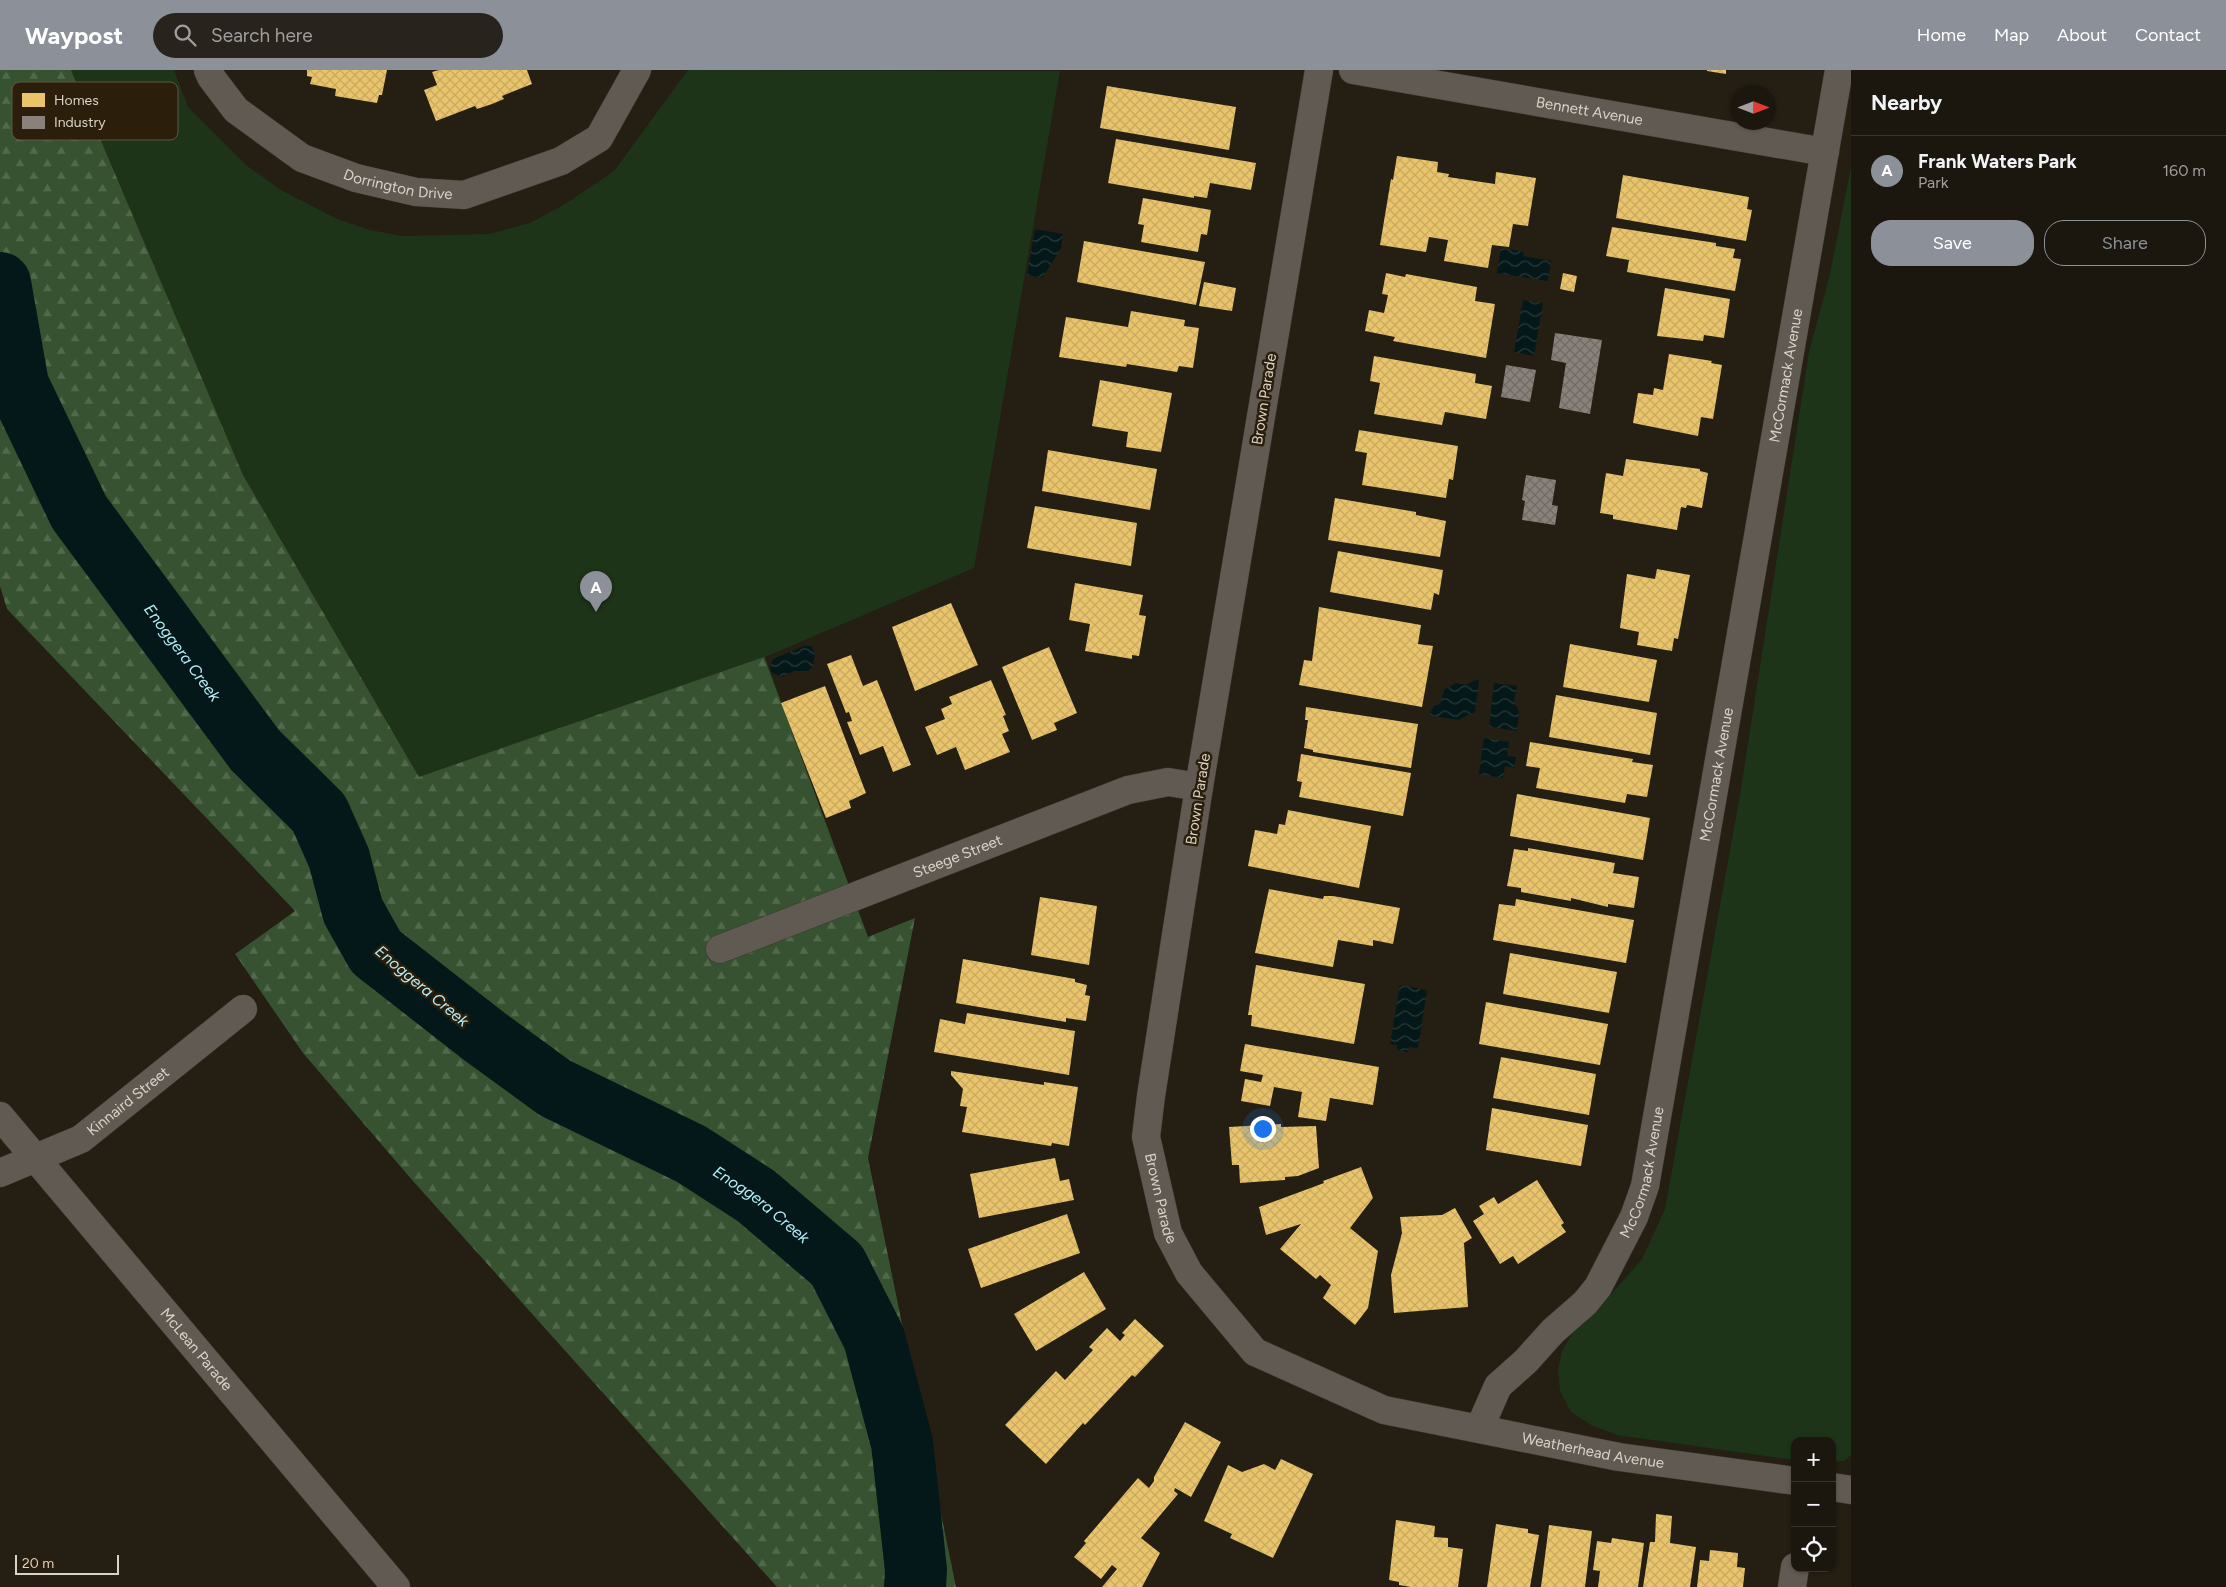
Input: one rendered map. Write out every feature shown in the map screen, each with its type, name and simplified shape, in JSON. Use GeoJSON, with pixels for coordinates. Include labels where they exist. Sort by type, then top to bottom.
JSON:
{"type":"FeatureCollection","features":[{"type":"Feature","properties":{"kind":"street","name":"Dorrington Drive"},"geometry":{"type":"LineString","coordinates":[[208,70],[211,77],[236,110],[302,158],[356,178],[416,192],[464,195],[561,161],[599,138],[637,70]]}},
{"type":"Feature","properties":{"kind":"street","name":"Brown Parade"},"geometry":{"type":"LineString","coordinates":[[1319,70],[1199,787],[1146,1137],[1168,1233],[1189,1273],[1255,1352],[1376,1407],[1393,1412]]}},
{"type":"Feature","properties":{"kind":"street","name":"Bennett Avenue"},"geometry":{"type":"LineString","coordinates":[[1353,70],[1825,152]]}},
{"type":"Feature","properties":{"kind":"street","name":"McCormack Avenue"},"geometry":{"type":"LineString","coordinates":[[1480,1428],[1498,1386],[1526,1361],[1553,1331],[1585,1303],[1598,1287],[1634,1217],[1647,1179],[1839,70]]}},
{"type":"Feature","properties":{"kind":"street","name":"Steege Street"},"geometry":{"type":"LineString","coordinates":[[720,949],[1128,790],[1168,782],[1199,787]]}},
{"type":"Feature","properties":{"kind":"street","name":"Kinnaird Street"},"geometry":{"type":"LineString","coordinates":[[0,1172],[82,1139],[243,1009]]}},
{"type":"Feature","properties":{"kind":"street","name":"McLean Parade"},"geometry":{"type":"LineString","coordinates":[[0,1116],[391,1586]]}},
{"type":"Feature","properties":{"kind":"street","name":"Weatherhead Avenue"},"geometry":{"type":"LineString","coordinates":[[1393,1412],[1631,1459],[1791,1480]]}},
{"type":"Feature","properties":{"kind":"street"},"geometry":{"type":"LineString","coordinates":[[1836,1488],[1851,1490]]}},
{"type":"Feature","properties":{"kind":"street"},"geometry":{"type":"LineString","coordinates":[[1792,1587],[1794,1572]]}},
{"type":"Feature","properties":{"kind":"green space"},"geometry":{"type":"Polygon","coordinates":[[[0,70],[71,70],[76,82],[12,82],[12,140],[101,140],[243,475],[419,777],[764,657],[868,937],[915,918],[868,1158],[956,1587],[777,1587],[413,1181],[303,1053],[235,954],[295,911],[7,609],[0,586],[0,70]]]}},
{"type":"Feature","properties":{"kind":"green space"},"geometry":{"type":"Polygon","coordinates":[[[71,70],[174,70],[188,107],[246,165],[281,190],[337,219],[370,230],[402,236],[489,234],[530,223],[565,204],[614,171],[688,70],[1060,71],[974,568],[765,657],[868,937],[915,918],[413,1181],[303,1053],[419,777],[243,475],[101,140],[178,140],[178,82],[76,82],[71,70]]]}},
{"type":"Feature","properties":{"kind":"green space"},"geometry":{"type":"Polygon","coordinates":[[[1851,167],[1851,1455],[1844,1461],[1836,1462],[1836,1437],[1791,1437],[1791,1459],[1617,1435],[1591,1425],[1571,1412],[1560,1391],[1558,1371],[1562,1351],[1572,1334],[1594,1314],[1642,1259],[1665,1209],[1740,795],[1809,352],[1830,274],[1851,167]]]}},
{"type":"Feature","properties":{"kind":"water"},"geometry":{"type":"Polygon","coordinates":[[[1035,229],[1063,234],[1061,249],[1042,278],[1027,275],[1035,229]]]}},
{"type":"Feature","properties":{"kind":"water"},"geometry":{"type":"Polygon","coordinates":[[[1501,248],[1524,252],[1523,256],[1551,261],[1548,281],[1497,273],[1501,248]]]}},
{"type":"Feature","properties":{"kind":"water"},"geometry":{"type":"Polygon","coordinates":[[[1523,300],[1543,303],[1534,356],[1514,352],[1523,300]]]}},
{"type":"Feature","properties":{"kind":"water"},"geometry":{"type":"Polygon","coordinates":[[[804,646],[811,646],[815,653],[813,666],[808,671],[794,671],[782,677],[771,672],[770,667],[773,659],[804,646]]]}},
{"type":"Feature","properties":{"kind":"water"},"geometry":{"type":"Polygon","coordinates":[[[1479,680],[1475,712],[1458,720],[1429,715],[1434,706],[1440,704],[1444,690],[1456,683],[1466,685],[1479,680]]]}},
{"type":"Feature","properties":{"kind":"water"},"geometry":{"type":"Polygon","coordinates":[[[1494,683],[1517,686],[1514,701],[1519,712],[1517,731],[1489,727],[1494,683]]]}},
{"type":"Feature","properties":{"kind":"water"},"geometry":{"type":"Polygon","coordinates":[[[1484,738],[1509,742],[1507,756],[1516,757],[1514,768],[1505,766],[1503,778],[1479,774],[1484,738]]]}},
{"type":"Feature","properties":{"kind":"water"},"geometry":{"type":"Polygon","coordinates":[[[1400,985],[1427,990],[1418,1048],[1409,1047],[1408,1052],[1397,1050],[1397,1045],[1390,1044],[1400,985]]]}},
{"type":"Feature","properties":{"kind":"building: Homes"},"geometry":{"type":"Polygon","coordinates":[[[307,70],[387,70],[382,95],[379,95],[377,103],[335,96],[336,89],[310,84],[312,77],[307,76],[307,70]]]}},
{"type":"Feature","properties":{"kind":"building: Homes"},"geometry":{"type":"Polygon","coordinates":[[[439,70],[527,70],[532,84],[502,96],[504,99],[492,104],[477,109],[475,106],[436,121],[424,90],[437,85],[432,72],[439,70]]]}},
{"type":"Feature","properties":{"kind":"building: Homes"},"geometry":{"type":"Polygon","coordinates":[[[1726,70],[1726,74],[1707,71],[1726,70]]]}},
{"type":"Feature","properties":{"kind":"building: Homes"},"geometry":{"type":"Polygon","coordinates":[[[1107,86],[1236,107],[1229,150],[1100,128],[1107,86]]]}},
{"type":"Feature","properties":{"kind":"building: Homes"},"geometry":{"type":"Polygon","coordinates":[[[1116,139],[1256,163],[1251,190],[1210,183],[1207,198],[1194,196],[1194,198],[1108,183],[1116,139]]]}},
{"type":"Feature","properties":{"kind":"building: Homes"},"geometry":{"type":"Polygon","coordinates":[[[1397,156],[1438,162],[1437,172],[1449,174],[1448,177],[1495,184],[1496,172],[1536,178],[1528,226],[1513,224],[1509,247],[1492,245],[1488,268],[1444,261],[1448,240],[1429,237],[1426,252],[1380,245],[1391,179],[1393,180],[1397,156]]]}},
{"type":"Feature","properties":{"kind":"building: Homes"},"geometry":{"type":"Polygon","coordinates":[[[1623,175],[1749,197],[1747,209],[1752,210],[1746,241],[1616,218],[1623,175]]]}},
{"type":"Feature","properties":{"kind":"building: Homes"},"geometry":{"type":"Polygon","coordinates":[[[1143,198],[1211,210],[1207,235],[1201,234],[1198,252],[1141,242],[1144,225],[1138,224],[1143,198]]]}},
{"type":"Feature","properties":{"kind":"building: Homes"},"geometry":{"type":"Polygon","coordinates":[[[1612,227],[1716,243],[1716,246],[1735,249],[1733,258],[1741,259],[1735,291],[1627,272],[1629,260],[1606,256],[1612,227]]]}},
{"type":"Feature","properties":{"kind":"building: Homes"},"geometry":{"type":"Polygon","coordinates":[[[1084,241],[1205,262],[1196,305],[1077,282],[1084,241]]]}},
{"type":"Feature","properties":{"kind":"building: Homes"},"geometry":{"type":"Polygon","coordinates":[[[1386,273],[1405,277],[1406,274],[1477,287],[1475,301],[1495,304],[1486,358],[1393,341],[1395,337],[1365,331],[1369,310],[1384,313],[1388,295],[1382,294],[1386,273]]]}},
{"type":"Feature","properties":{"kind":"building: Homes"},"geometry":{"type":"Polygon","coordinates":[[[1563,273],[1577,276],[1574,292],[1560,289],[1563,273]]]}},
{"type":"Feature","properties":{"kind":"building: Homes"},"geometry":{"type":"Polygon","coordinates":[[[1204,282],[1236,288],[1232,311],[1199,306],[1204,282]]]}},
{"type":"Feature","properties":{"kind":"building: Homes"},"geometry":{"type":"Polygon","coordinates":[[[1665,288],[1730,299],[1724,338],[1704,335],[1703,341],[1657,336],[1665,288]]]}},
{"type":"Feature","properties":{"kind":"building: Homes"},"geometry":{"type":"Polygon","coordinates":[[[1131,311],[1185,320],[1184,326],[1199,328],[1193,368],[1179,366],[1177,372],[1127,364],[1126,367],[1059,357],[1066,317],[1128,327],[1131,311]]]}},
{"type":"Feature","properties":{"kind":"building: Homes"},"geometry":{"type":"Polygon","coordinates":[[[1669,354],[1712,361],[1711,363],[1722,365],[1713,419],[1701,417],[1698,436],[1633,423],[1638,393],[1653,395],[1654,388],[1663,390],[1669,354]]]}},
{"type":"Feature","properties":{"kind":"building: Homes"},"geometry":{"type":"Polygon","coordinates":[[[1374,356],[1476,374],[1475,383],[1492,386],[1486,419],[1445,412],[1442,425],[1374,414],[1380,383],[1370,381],[1374,356]]]}},
{"type":"Feature","properties":{"kind":"building: Homes"},"geometry":{"type":"Polygon","coordinates":[[[1100,380],[1172,393],[1161,452],[1126,447],[1128,432],[1092,426],[1100,380]]]}},
{"type":"Feature","properties":{"kind":"building: Homes"},"geometry":{"type":"Polygon","coordinates":[[[1359,430],[1458,446],[1453,480],[1449,479],[1446,498],[1362,485],[1367,453],[1355,451],[1359,430]]]}},
{"type":"Feature","properties":{"kind":"building: Homes"},"geometry":{"type":"Polygon","coordinates":[[[1048,450],[1157,469],[1150,510],[1042,491],[1048,450]]]}},
{"type":"Feature","properties":{"kind":"building: Homes"},"geometry":{"type":"Polygon","coordinates":[[[1626,459],[1700,469],[1700,471],[1708,473],[1702,508],[1687,505],[1686,508],[1681,507],[1677,530],[1613,519],[1613,515],[1600,513],[1606,473],[1623,476],[1626,459]]]}},
{"type":"Feature","properties":{"kind":"building: Homes"},"geometry":{"type":"Polygon","coordinates":[[[1335,498],[1416,512],[1416,515],[1446,521],[1440,557],[1328,540],[1335,498]]]}},
{"type":"Feature","properties":{"kind":"building: Homes"},"geometry":{"type":"Polygon","coordinates":[[[1035,506],[1137,523],[1131,566],[1027,548],[1035,506]]]}},
{"type":"Feature","properties":{"kind":"building: Homes"},"geometry":{"type":"Polygon","coordinates":[[[1338,551],[1443,570],[1439,595],[1434,593],[1431,610],[1330,592],[1338,551]]]}},
{"type":"Feature","properties":{"kind":"building: Homes"},"geometry":{"type":"Polygon","coordinates":[[[1657,569],[1690,575],[1678,639],[1674,638],[1672,651],[1637,645],[1639,632],[1620,628],[1627,574],[1655,579],[1657,569]]]}},
{"type":"Feature","properties":{"kind":"building: Homes"},"geometry":{"type":"Polygon","coordinates":[[[1075,583],[1143,595],[1139,615],[1146,616],[1139,656],[1132,655],[1132,659],[1085,651],[1090,624],[1069,620],[1075,583]]]}},
{"type":"Feature","properties":{"kind":"building: Homes"},"geometry":{"type":"Polygon","coordinates":[[[951,603],[978,665],[915,691],[892,627],[951,603]]]}},
{"type":"Feature","properties":{"kind":"building: Homes"},"geometry":{"type":"Polygon","coordinates":[[[1319,607],[1421,625],[1418,644],[1433,646],[1422,707],[1299,685],[1304,660],[1312,661],[1319,607]]]}},
{"type":"Feature","properties":{"kind":"building: Homes"},"geometry":{"type":"Polygon","coordinates":[[[1570,644],[1657,660],[1649,702],[1563,687],[1570,644]]]}},
{"type":"Feature","properties":{"kind":"building: Homes"},"geometry":{"type":"Polygon","coordinates":[[[1049,647],[1077,713],[1054,723],[1057,730],[1032,740],[1002,667],[1049,647]]]}},
{"type":"Feature","properties":{"kind":"building: Homes"},"geometry":{"type":"Polygon","coordinates":[[[851,655],[863,686],[877,680],[911,765],[893,772],[883,746],[860,755],[847,722],[852,721],[849,712],[846,713],[827,664],[851,655]]]}},
{"type":"Feature","properties":{"kind":"building: Homes"},"geometry":{"type":"Polygon","coordinates":[[[991,680],[1006,715],[1003,716],[1009,731],[1002,734],[1010,752],[965,770],[956,747],[937,755],[925,727],[945,719],[941,709],[952,704],[949,697],[991,680]]]}},
{"type":"Feature","properties":{"kind":"building: Homes"},"geometry":{"type":"Polygon","coordinates":[[[825,686],[866,793],[849,801],[851,808],[826,818],[781,703],[825,686]]]}},
{"type":"Feature","properties":{"kind":"building: Homes"},"geometry":{"type":"Polygon","coordinates":[[[1556,695],[1657,713],[1650,755],[1549,737],[1556,695]]]}},
{"type":"Feature","properties":{"kind":"building: Homes"},"geometry":{"type":"Polygon","coordinates":[[[1306,707],[1418,724],[1411,768],[1313,752],[1313,750],[1304,748],[1308,720],[1305,720],[1306,707]]]}},
{"type":"Feature","properties":{"kind":"building: Homes"},"geometry":{"type":"Polygon","coordinates":[[[1530,742],[1633,759],[1632,762],[1653,765],[1647,797],[1627,794],[1625,803],[1536,788],[1540,768],[1526,766],[1530,742]]]}},
{"type":"Feature","properties":{"kind":"building: Homes"},"geometry":{"type":"Polygon","coordinates":[[[1301,754],[1411,773],[1403,816],[1299,797],[1302,782],[1297,781],[1301,754]]]}},
{"type":"Feature","properties":{"kind":"building: Homes"},"geometry":{"type":"Polygon","coordinates":[[[1517,794],[1650,818],[1643,860],[1510,836],[1517,794]]]}},
{"type":"Feature","properties":{"kind":"building: Homes"},"geometry":{"type":"Polygon","coordinates":[[[1288,810],[1371,826],[1359,888],[1248,866],[1255,830],[1277,834],[1279,824],[1285,825],[1288,810]]]}},
{"type":"Feature","properties":{"kind":"building: Homes"},"geometry":{"type":"Polygon","coordinates":[[[1528,848],[1615,863],[1613,873],[1639,877],[1634,908],[1608,904],[1608,907],[1571,898],[1571,901],[1521,892],[1521,888],[1507,886],[1514,849],[1528,851],[1528,848]]]}},
{"type":"Feature","properties":{"kind":"building: Homes"},"geometry":{"type":"Polygon","coordinates":[[[1269,889],[1323,899],[1324,896],[1333,896],[1400,908],[1393,944],[1373,940],[1373,946],[1338,940],[1333,967],[1255,953],[1269,889]]]}},
{"type":"Feature","properties":{"kind":"building: Homes"},"geometry":{"type":"Polygon","coordinates":[[[1040,897],[1097,906],[1089,965],[1031,955],[1040,897]]]}},
{"type":"Feature","properties":{"kind":"building: Homes"},"geometry":{"type":"Polygon","coordinates":[[[1516,899],[1634,920],[1626,963],[1493,940],[1499,904],[1515,906],[1516,899]]]}},
{"type":"Feature","properties":{"kind":"building: Homes"},"geometry":{"type":"Polygon","coordinates":[[[1510,953],[1617,972],[1609,1013],[1503,994],[1510,953]]]}},
{"type":"Feature","properties":{"kind":"building: Homes"},"geometry":{"type":"Polygon","coordinates":[[[963,959],[1075,979],[1075,982],[1087,985],[1085,995],[1090,996],[1086,1021],[1066,1018],[1066,1022],[956,1003],[963,959]]]}},
{"type":"Feature","properties":{"kind":"building: Homes"},"geometry":{"type":"Polygon","coordinates":[[[1256,965],[1365,984],[1354,1044],[1251,1026],[1252,1015],[1248,1015],[1256,965]]]}},
{"type":"Feature","properties":{"kind":"building: Homes"},"geometry":{"type":"Polygon","coordinates":[[[1486,1002],[1608,1024],[1600,1065],[1479,1044],[1486,1002]]]}},
{"type":"Feature","properties":{"kind":"building: Homes"},"geometry":{"type":"Polygon","coordinates":[[[967,1013],[1075,1031],[1069,1075],[934,1052],[940,1019],[965,1024],[967,1013]]]}},
{"type":"Feature","properties":{"kind":"building: Homes"},"geometry":{"type":"Polygon","coordinates":[[[1245,1044],[1379,1067],[1373,1105],[1330,1098],[1326,1121],[1298,1117],[1302,1092],[1274,1087],[1270,1106],[1241,1101],[1245,1079],[1261,1082],[1263,1075],[1240,1071],[1245,1044]]]}},
{"type":"Feature","properties":{"kind":"building: Homes"},"geometry":{"type":"Polygon","coordinates":[[[1501,1057],[1596,1074],[1589,1115],[1493,1098],[1501,1057]]]}},
{"type":"Feature","properties":{"kind":"building: Homes"},"geometry":{"type":"Polygon","coordinates":[[[951,1071],[1044,1085],[1044,1082],[1078,1087],[1069,1146],[1052,1143],[1051,1146],[962,1132],[967,1107],[960,1106],[963,1089],[951,1075],[951,1071]]]}},
{"type":"Feature","properties":{"kind":"building: Homes"},"geometry":{"type":"Polygon","coordinates":[[[1492,1108],[1588,1125],[1581,1166],[1486,1150],[1492,1108]]]}},
{"type":"Feature","properties":{"kind":"building: Homes"},"geometry":{"type":"Polygon","coordinates":[[[1281,1124],[1281,1127],[1316,1126],[1319,1168],[1298,1176],[1285,1177],[1285,1180],[1240,1183],[1239,1165],[1232,1165],[1229,1127],[1281,1124]]]}},
{"type":"Feature","properties":{"kind":"building: Homes"},"geometry":{"type":"Polygon","coordinates":[[[1055,1158],[1060,1181],[1069,1179],[1074,1200],[979,1218],[970,1174],[1055,1158]]]}},
{"type":"Feature","properties":{"kind":"building: Homes"},"geometry":{"type":"Polygon","coordinates":[[[1361,1167],[1373,1198],[1350,1228],[1378,1251],[1368,1308],[1355,1325],[1323,1298],[1331,1285],[1320,1275],[1316,1279],[1280,1249],[1301,1224],[1266,1235],[1259,1207],[1361,1167]]]}},
{"type":"Feature","properties":{"kind":"building: Homes"},"geometry":{"type":"Polygon","coordinates":[[[1537,1180],[1564,1223],[1561,1225],[1566,1232],[1518,1264],[1513,1256],[1500,1264],[1473,1221],[1484,1214],[1479,1206],[1494,1197],[1498,1204],[1537,1180]]]}},
{"type":"Feature","properties":{"kind":"building: Homes"},"geometry":{"type":"Polygon","coordinates":[[[1455,1208],[1472,1238],[1464,1243],[1468,1307],[1394,1313],[1391,1275],[1402,1233],[1400,1217],[1442,1215],[1455,1208]]]}},
{"type":"Feature","properties":{"kind":"building: Homes"},"geometry":{"type":"Polygon","coordinates":[[[1067,1214],[1080,1253],[981,1288],[968,1249],[1067,1214]]]}},
{"type":"Feature","properties":{"kind":"building: Homes"},"geometry":{"type":"Polygon","coordinates":[[[1084,1272],[1106,1309],[1036,1351],[1014,1314],[1084,1272]]]}},
{"type":"Feature","properties":{"kind":"building: Homes"},"geometry":{"type":"Polygon","coordinates":[[[1135,1319],[1164,1346],[1135,1377],[1132,1375],[1085,1425],[1083,1423],[1046,1464],[1005,1425],[1056,1371],[1065,1380],[1093,1350],[1089,1347],[1107,1328],[1120,1341],[1125,1335],[1122,1333],[1135,1319]]]}},
{"type":"Feature","properties":{"kind":"building: Homes"},"geometry":{"type":"Polygon","coordinates":[[[1185,1422],[1221,1442],[1191,1497],[1175,1488],[1174,1491],[1178,1494],[1141,1538],[1160,1553],[1142,1587],[1102,1587],[1117,1569],[1112,1565],[1101,1579],[1074,1557],[1086,1543],[1084,1541],[1138,1478],[1149,1488],[1185,1422]]]}},
{"type":"Feature","properties":{"kind":"building: Homes"},"geometry":{"type":"Polygon","coordinates":[[[1281,1459],[1313,1474],[1273,1558],[1230,1538],[1232,1534],[1204,1521],[1228,1465],[1242,1472],[1264,1464],[1275,1470],[1281,1459]]]}},
{"type":"Feature","properties":{"kind":"building: Homes"},"geometry":{"type":"Polygon","coordinates":[[[1656,1514],[1672,1516],[1670,1543],[1696,1547],[1690,1587],[1643,1587],[1650,1542],[1655,1542],[1656,1514]]]}},
{"type":"Feature","properties":{"kind":"building: Homes"},"geometry":{"type":"Polygon","coordinates":[[[1396,1520],[1435,1526],[1434,1537],[1448,1538],[1448,1547],[1463,1549],[1458,1587],[1411,1587],[1399,1585],[1399,1582],[1389,1580],[1396,1520]]]}},
{"type":"Feature","properties":{"kind":"building: Homes"},"geometry":{"type":"Polygon","coordinates":[[[1496,1524],[1528,1529],[1528,1533],[1539,1535],[1530,1587],[1487,1587],[1496,1524]]]}},
{"type":"Feature","properties":{"kind":"building: Homes"},"geometry":{"type":"Polygon","coordinates":[[[1549,1525],[1592,1531],[1585,1587],[1541,1587],[1549,1525]]]}},
{"type":"Feature","properties":{"kind":"building: Homes"},"geometry":{"type":"Polygon","coordinates":[[[1612,1538],[1644,1543],[1638,1587],[1598,1587],[1600,1571],[1593,1570],[1597,1541],[1611,1543],[1612,1538]]]}},
{"type":"Feature","properties":{"kind":"building: Homes"},"geometry":{"type":"Polygon","coordinates":[[[1710,1550],[1738,1553],[1737,1567],[1745,1568],[1743,1587],[1697,1587],[1700,1560],[1709,1561],[1710,1550]]]}},
{"type":"Feature","properties":{"kind":"building: Industry"},"geometry":{"type":"Polygon","coordinates":[[[1555,333],[1602,340],[1590,414],[1559,408],[1566,363],[1551,360],[1555,333]]]}},
{"type":"Feature","properties":{"kind":"building: Industry"},"geometry":{"type":"Polygon","coordinates":[[[1506,365],[1536,370],[1530,402],[1501,397],[1506,365]]]}},
{"type":"Feature","properties":{"kind":"building: Industry"},"geometry":{"type":"Polygon","coordinates":[[[1526,475],[1556,480],[1552,505],[1558,506],[1555,525],[1522,520],[1525,501],[1522,500],[1526,475]]]}},
{"type":"Feature","properties":{"kind":"waterway","name":"Enoggera Creek"},"geometry":{"type":"LineString","coordinates":[[0,283],[18,385],[79,512],[255,750],[319,813],[339,858],[353,911],[376,952],[485,1037],[555,1088],[691,1154],[756,1196],[837,1265],[874,1338],[902,1443],[916,1570],[915,1587]]}},
{"type":"Feature","properties":{"kind":"place","name":"Frank Waters Park"},"geometry":{"type":"Point","coordinates":[596,612]}}]}
